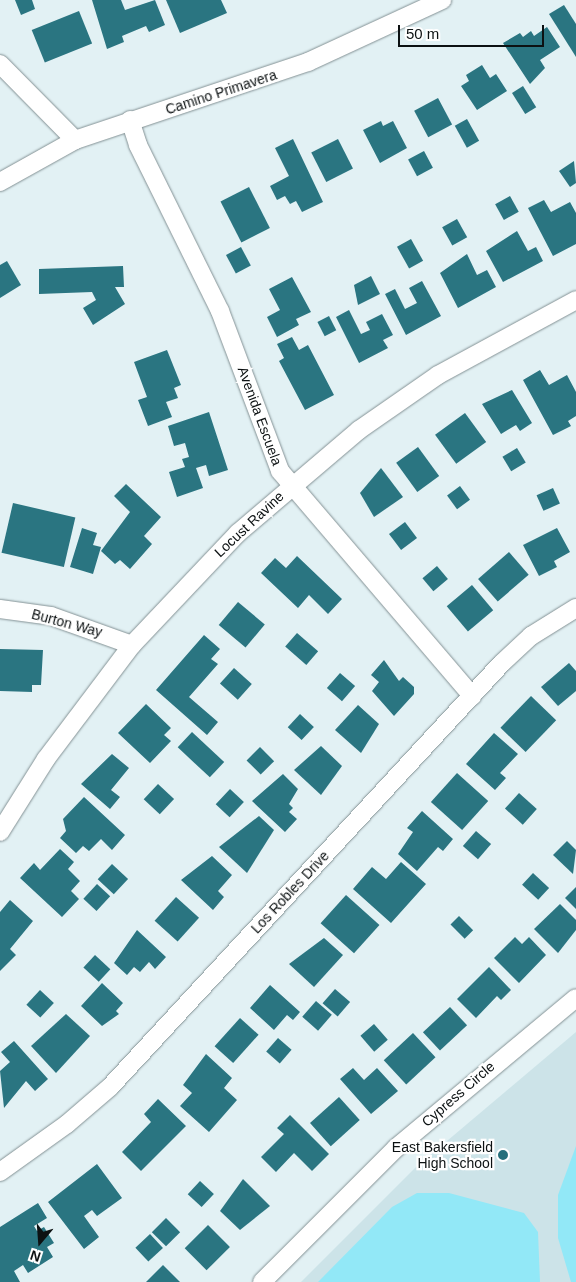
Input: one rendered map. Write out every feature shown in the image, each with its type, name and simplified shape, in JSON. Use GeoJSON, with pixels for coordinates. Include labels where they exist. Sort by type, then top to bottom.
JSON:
{"type":"FeatureCollection","features":[{"type":"Feature","properties":{"kind":"street","name":"Camino Primavera"},"geometry":{"type":"LineString","coordinates":[[0,182],[75,140],[130,120],[308,62],[442,0]]}},
{"type":"Feature","properties":{"kind":"street"},"geometry":{"type":"LineString","coordinates":[[0,64],[75,140]]}},
{"type":"Feature","properties":{"kind":"street","name":"Avenida Escuela"},"geometry":{"type":"LineString","coordinates":[[130,120],[138,145],[220,311],[280,471],[472,696]]}},
{"type":"Feature","properties":{"kind":"street","name":"Locust Ravine"},"geometry":{"type":"LineString","coordinates":[[0,832],[46,759],[132,645],[187,583],[291,485],[438,376],[576,300]]}},
{"type":"Feature","properties":{"kind":"street","name":"Los Robles Drive"},"geometry":{"type":"LineString","coordinates":[[0,1172],[68,1124],[110,1087],[472,696],[531,636],[576,608]]}},
{"type":"Feature","properties":{"kind":"street","name":"Burton Way"},"geometry":{"type":"LineString","coordinates":[[0,609],[51,616],[132,645]]}},
{"type":"Feature","properties":{"kind":"street","name":"Cypress Circle"},"geometry":{"type":"LineString","coordinates":[[262,1282],[396,1148],[576,998]]}},
{"type":"Feature","properties":{"kind":"shaded area","name":"East Bakersfield High School"},"geometry":{"type":"Polygon","coordinates":[[[576,1032],[576,1282],[301,1282],[415,1168],[576,1032]]]}},
{"type":"Feature","properties":{"kind":"shaded area"},"geometry":{"type":"Polygon","coordinates":[[[576,1146],[576,1282],[571,1282],[558,1238],[558,1195],[576,1146]]]}},
{"type":"Feature","properties":{"kind":"shaded area"},"geometry":{"type":"Polygon","coordinates":[[[417,1193],[449,1193],[524,1213],[538,1232],[540,1282],[318,1282],[392,1207],[417,1193]]]}},
{"type":"Feature","properties":{"kind":"building"},"geometry":{"type":"Polygon","coordinates":[[[15,0],[32,0],[35,9],[21,15],[15,0]]]}},
{"type":"Feature","properties":{"kind":"building"},"geometry":{"type":"Polygon","coordinates":[[[92,0],[121,0],[125,10],[155,0],[165,25],[149,32],[146,26],[122,36],[124,42],[107,49],[92,0]]]}},
{"type":"Feature","properties":{"kind":"building"},"geometry":{"type":"Polygon","coordinates":[[[166,0],[221,0],[227,13],[180,33],[166,0]]]}},
{"type":"Feature","properties":{"kind":"building"},"geometry":{"type":"Polygon","coordinates":[[[564,5],[576,24],[576,57],[549,14],[564,5]]]}},
{"type":"Feature","properties":{"kind":"building"},"geometry":{"type":"Polygon","coordinates":[[[79,11],[92,43],[45,63],[32,30],[79,11]]]}},
{"type":"Feature","properties":{"kind":"building"},"geometry":{"type":"Polygon","coordinates":[[[547,27],[560,47],[540,60],[545,68],[530,84],[503,43],[520,33],[523,37],[531,31],[534,36],[547,27]]]}},
{"type":"Feature","properties":{"kind":"building"},"geometry":{"type":"Polygon","coordinates":[[[482,65],[490,78],[496,74],[507,91],[477,110],[461,86],[469,81],[466,75],[482,65]]]}},
{"type":"Feature","properties":{"kind":"building"},"geometry":{"type":"Polygon","coordinates":[[[523,86],[536,107],[525,114],[512,93],[523,86]]]}},
{"type":"Feature","properties":{"kind":"building"},"geometry":{"type":"Polygon","coordinates":[[[438,98],[452,124],[428,137],[414,111],[438,98]]]}},
{"type":"Feature","properties":{"kind":"building"},"geometry":{"type":"Polygon","coordinates":[[[467,119],[479,141],[467,148],[455,126],[467,119]]]}},
{"type":"Feature","properties":{"kind":"building"},"geometry":{"type":"Polygon","coordinates":[[[381,121],[383,126],[393,121],[407,148],[380,163],[363,130],[381,121]]]}},
{"type":"Feature","properties":{"kind":"building"},"geometry":{"type":"Polygon","coordinates":[[[293,139],[323,202],[302,212],[296,201],[290,204],[285,196],[277,200],[270,186],[289,176],[275,148],[293,139]]]}},
{"type":"Feature","properties":{"kind":"building"},"geometry":{"type":"Polygon","coordinates":[[[338,139],[353,168],[326,182],[311,153],[338,139]]]}},
{"type":"Feature","properties":{"kind":"building"},"geometry":{"type":"Polygon","coordinates":[[[424,151],[433,168],[417,176],[408,159],[424,151]]]}},
{"type":"Feature","properties":{"kind":"building"},"geometry":{"type":"Polygon","coordinates":[[[574,161],[576,183],[570,187],[559,171],[574,161]]]}},
{"type":"Feature","properties":{"kind":"building"},"geometry":{"type":"Polygon","coordinates":[[[249,187],[270,228],[241,243],[220,202],[249,187]]]}},
{"type":"Feature","properties":{"kind":"building"},"geometry":{"type":"Polygon","coordinates":[[[510,196],[519,212],[504,220],[495,204],[510,196]]]}},
{"type":"Feature","properties":{"kind":"building"},"geometry":{"type":"Polygon","coordinates":[[[544,200],[551,212],[570,202],[576,213],[576,244],[553,256],[528,208],[544,200]]]}},
{"type":"Feature","properties":{"kind":"building"},"geometry":{"type":"Polygon","coordinates":[[[457,219],[467,237],[452,246],[442,227],[457,219]]]}},
{"type":"Feature","properties":{"kind":"building"},"geometry":{"type":"Polygon","coordinates":[[[517,231],[528,251],[536,247],[543,261],[503,282],[486,251],[517,231]]]}},
{"type":"Feature","properties":{"kind":"building"},"geometry":{"type":"Polygon","coordinates":[[[411,239],[423,261],[409,269],[397,247],[411,239]]]}},
{"type":"Feature","properties":{"kind":"building"},"geometry":{"type":"Polygon","coordinates":[[[241,247],[251,266],[236,274],[226,255],[241,247]]]}},
{"type":"Feature","properties":{"kind":"building"},"geometry":{"type":"Polygon","coordinates":[[[467,254],[477,275],[487,270],[496,287],[458,308],[440,273],[467,254]]]}},
{"type":"Feature","properties":{"kind":"building"},"geometry":{"type":"Polygon","coordinates":[[[7,261],[21,285],[0,298],[0,265],[7,261]]]}},
{"type":"Feature","properties":{"kind":"building"},"geometry":{"type":"Polygon","coordinates":[[[123,266],[124,287],[115,287],[125,304],[93,325],[83,308],[96,300],[92,292],[39,294],[39,269],[123,266]]]}},
{"type":"Feature","properties":{"kind":"building"},"geometry":{"type":"Polygon","coordinates":[[[371,276],[380,294],[358,305],[354,285],[371,276]]]}},
{"type":"Feature","properties":{"kind":"building"},"geometry":{"type":"Polygon","coordinates":[[[292,277],[311,312],[296,319],[299,325],[277,337],[267,317],[280,310],[269,289],[292,277]]]}},
{"type":"Feature","properties":{"kind":"building"},"geometry":{"type":"Polygon","coordinates":[[[422,281],[441,316],[406,335],[385,294],[395,289],[405,309],[417,303],[409,288],[422,281]]]}},
{"type":"Feature","properties":{"kind":"building"},"geometry":{"type":"Polygon","coordinates":[[[349,310],[361,334],[370,330],[366,322],[382,314],[393,335],[383,340],[388,348],[359,363],[336,317],[349,310]]]}},
{"type":"Feature","properties":{"kind":"building"},"geometry":{"type":"Polygon","coordinates":[[[329,316],[336,330],[325,336],[317,322],[329,316]]]}},
{"type":"Feature","properties":{"kind":"building"},"geometry":{"type":"Polygon","coordinates":[[[292,337],[299,350],[308,345],[334,395],[305,410],[279,361],[284,358],[277,344],[292,337]]]}},
{"type":"Feature","properties":{"kind":"building"},"geometry":{"type":"Polygon","coordinates":[[[167,350],[181,385],[174,388],[178,398],[166,402],[172,417],[148,426],[138,400],[147,397],[134,362],[167,350]]]}},
{"type":"Feature","properties":{"kind":"building"},"geometry":{"type":"Polygon","coordinates":[[[540,370],[549,385],[567,375],[576,392],[576,416],[568,421],[571,426],[553,435],[523,380],[540,370]]]}},
{"type":"Feature","properties":{"kind":"building"},"geometry":{"type":"Polygon","coordinates":[[[512,390],[532,423],[520,431],[516,425],[501,434],[482,404],[512,390]]]}},
{"type":"Feature","properties":{"kind":"building"},"geometry":{"type":"Polygon","coordinates":[[[209,412],[228,470],[209,476],[206,465],[196,468],[203,488],[177,497],[169,472],[185,467],[182,459],[189,457],[185,443],[174,446],[168,426],[209,412]]]}},
{"type":"Feature","properties":{"kind":"building"},"geometry":{"type":"Polygon","coordinates":[[[465,413],[486,442],[456,464],[435,435],[465,413]]]}},
{"type":"Feature","properties":{"kind":"building"},"geometry":{"type":"Polygon","coordinates":[[[418,447],[439,476],[417,492],[396,463],[418,447]]]}},
{"type":"Feature","properties":{"kind":"building"},"geometry":{"type":"Polygon","coordinates":[[[517,448],[526,463],[511,471],[502,457],[517,448]]]}},
{"type":"Feature","properties":{"kind":"building"},"geometry":{"type":"Polygon","coordinates":[[[381,468],[403,497],[374,517],[360,493],[381,468]]]}},
{"type":"Feature","properties":{"kind":"building"},"geometry":{"type":"Polygon","coordinates":[[[126,484],[161,517],[144,536],[152,544],[130,569],[120,560],[115,564],[101,551],[130,512],[114,496],[126,484]]]}},
{"type":"Feature","properties":{"kind":"building"},"geometry":{"type":"Polygon","coordinates":[[[460,486],[470,500],[457,509],[447,495],[460,486]]]}},
{"type":"Feature","properties":{"kind":"building"},"geometry":{"type":"Polygon","coordinates":[[[553,488],[560,504],[543,511],[537,495],[553,488]]]}},
{"type":"Feature","properties":{"kind":"building"},"geometry":{"type":"Polygon","coordinates":[[[13,503],[75,517],[64,567],[2,553],[13,503]]]}},
{"type":"Feature","properties":{"kind":"building"},"geometry":{"type":"Polygon","coordinates":[[[405,522],[417,538],[401,550],[389,534],[405,522]]]}},
{"type":"Feature","properties":{"kind":"building"},"geometry":{"type":"Polygon","coordinates":[[[82,528],[97,533],[93,545],[101,547],[93,574],[70,567],[82,528]]]}},
{"type":"Feature","properties":{"kind":"building"},"geometry":{"type":"Polygon","coordinates":[[[557,528],[570,552],[554,561],[557,567],[539,576],[523,545],[557,528]]]}},
{"type":"Feature","properties":{"kind":"building"},"geometry":{"type":"Polygon","coordinates":[[[509,552],[529,575],[498,602],[478,579],[509,552]]]}},
{"type":"Feature","properties":{"kind":"building"},"geometry":{"type":"Polygon","coordinates":[[[297,556],[342,599],[328,614],[309,595],[298,608],[261,573],[275,558],[286,568],[297,556]]]}},
{"type":"Feature","properties":{"kind":"building"},"geometry":{"type":"Polygon","coordinates":[[[437,566],[448,579],[433,591],[422,578],[437,566]]]}},
{"type":"Feature","properties":{"kind":"building"},"geometry":{"type":"Polygon","coordinates":[[[472,585],[493,610],[468,631],[447,606],[472,585]]]}},
{"type":"Feature","properties":{"kind":"building"},"geometry":{"type":"Polygon","coordinates":[[[238,602],[265,624],[246,647],[219,625],[238,602]]]}},
{"type":"Feature","properties":{"kind":"building"},"geometry":{"type":"Polygon","coordinates":[[[297,633],[318,651],[306,665],[285,647],[297,633]]]}},
{"type":"Feature","properties":{"kind":"building"},"geometry":{"type":"Polygon","coordinates":[[[204,635],[220,649],[211,659],[218,664],[189,697],[218,722],[207,735],[156,690],[204,635]]]}},
{"type":"Feature","properties":{"kind":"building"},"geometry":{"type":"Polygon","coordinates":[[[0,649],[43,650],[41,685],[32,685],[32,692],[0,691],[0,649]]]}},
{"type":"Feature","properties":{"kind":"building"},"geometry":{"type":"Polygon","coordinates":[[[384,660],[399,681],[403,677],[414,687],[414,694],[394,716],[372,691],[379,682],[371,675],[384,660]]]}},
{"type":"Feature","properties":{"kind":"building"},"geometry":{"type":"Polygon","coordinates":[[[569,663],[576,671],[576,691],[558,706],[541,687],[569,663]]]}},
{"type":"Feature","properties":{"kind":"building"},"geometry":{"type":"Polygon","coordinates":[[[234,668],[252,684],[238,700],[220,684],[234,668]]]}},
{"type":"Feature","properties":{"kind":"building"},"geometry":{"type":"Polygon","coordinates":[[[340,673],[355,686],[342,701],[327,688],[340,673]]]}},
{"type":"Feature","properties":{"kind":"building"},"geometry":{"type":"Polygon","coordinates":[[[531,696],[556,720],[526,752],[500,728],[531,696]]]}},
{"type":"Feature","properties":{"kind":"building"},"geometry":{"type":"Polygon","coordinates":[[[146,704],[171,728],[164,735],[171,741],[150,763],[118,733],[146,704]]]}},
{"type":"Feature","properties":{"kind":"building"},"geometry":{"type":"Polygon","coordinates":[[[358,705],[379,724],[361,753],[335,730],[358,705]]]}},
{"type":"Feature","properties":{"kind":"building"},"geometry":{"type":"Polygon","coordinates":[[[300,714],[314,727],[302,740],[288,727],[300,714]]]}},
{"type":"Feature","properties":{"kind":"building"},"geometry":{"type":"Polygon","coordinates":[[[192,732],[224,762],[210,777],[178,747],[192,732]]]}},
{"type":"Feature","properties":{"kind":"building"},"geometry":{"type":"Polygon","coordinates":[[[494,733],[518,754],[500,773],[506,778],[495,790],[466,764],[494,733]]]}},
{"type":"Feature","properties":{"kind":"building"},"geometry":{"type":"Polygon","coordinates":[[[321,746],[342,766],[321,795],[294,770],[321,746]]]}},
{"type":"Feature","properties":{"kind":"building"},"geometry":{"type":"Polygon","coordinates":[[[260,747],[274,761],[261,775],[247,760],[260,747]]]}},
{"type":"Feature","properties":{"kind":"building"},"geometry":{"type":"Polygon","coordinates":[[[112,754],[129,768],[111,790],[120,797],[110,809],[81,784],[112,754]]]}},
{"type":"Feature","properties":{"kind":"building"},"geometry":{"type":"Polygon","coordinates":[[[457,773],[488,801],[462,830],[431,802],[457,773]]]}},
{"type":"Feature","properties":{"kind":"building"},"geometry":{"type":"Polygon","coordinates":[[[283,774],[298,789],[289,804],[293,808],[289,812],[297,819],[285,832],[252,801],[283,774]]]}},
{"type":"Feature","properties":{"kind":"building"},"geometry":{"type":"Polygon","coordinates":[[[158,784],[174,799],[160,814],[144,799],[158,784]]]}},
{"type":"Feature","properties":{"kind":"building"},"geometry":{"type":"Polygon","coordinates":[[[230,789],[244,802],[230,817],[216,804],[230,789]]]}},
{"type":"Feature","properties":{"kind":"building"},"geometry":{"type":"Polygon","coordinates":[[[519,793],[537,809],[523,825],[505,809],[519,793]]]}},
{"type":"Feature","properties":{"kind":"building"},"geometry":{"type":"Polygon","coordinates":[[[84,797],[125,835],[112,850],[101,839],[89,851],[83,846],[76,853],[60,838],[66,831],[63,819],[84,797]]]}},
{"type":"Feature","properties":{"kind":"building"},"geometry":{"type":"Polygon","coordinates":[[[422,811],[453,839],[443,851],[438,847],[417,871],[398,854],[413,832],[407,828],[422,811]]]}},
{"type":"Feature","properties":{"kind":"building"},"geometry":{"type":"Polygon","coordinates":[[[259,816],[274,830],[247,873],[219,847],[259,816]]]}},
{"type":"Feature","properties":{"kind":"building"},"geometry":{"type":"Polygon","coordinates":[[[476,831],[491,844],[478,859],[463,846],[476,831]]]}},
{"type":"Feature","properties":{"kind":"building"},"geometry":{"type":"Polygon","coordinates":[[[567,841],[576,850],[573,874],[553,855],[567,841]]]}},
{"type":"Feature","properties":{"kind":"building"},"geometry":{"type":"Polygon","coordinates":[[[60,849],[74,862],[68,869],[80,881],[71,891],[79,899],[62,917],[20,878],[34,863],[40,870],[60,849]]]}},
{"type":"Feature","properties":{"kind":"building"},"geometry":{"type":"Polygon","coordinates":[[[212,856],[232,875],[218,891],[224,897],[213,910],[181,880],[212,856]]]}},
{"type":"Feature","properties":{"kind":"building"},"geometry":{"type":"Polygon","coordinates":[[[401,862],[426,884],[391,923],[353,889],[372,867],[386,879],[401,862]]]}},
{"type":"Feature","properties":{"kind":"building"},"geometry":{"type":"Polygon","coordinates":[[[112,864],[128,879],[114,894],[98,879],[112,864]]]}},
{"type":"Feature","properties":{"kind":"building"},"geometry":{"type":"Polygon","coordinates":[[[533,873],[549,888],[538,900],[522,885],[533,873]]]}},
{"type":"Feature","properties":{"kind":"building"},"geometry":{"type":"Polygon","coordinates":[[[97,884],[110,896],[97,911],[83,899],[97,884]]]}},
{"type":"Feature","properties":{"kind":"building"},"geometry":{"type":"Polygon","coordinates":[[[576,887],[576,909],[565,898],[576,887]]]}},
{"type":"Feature","properties":{"kind":"building"},"geometry":{"type":"Polygon","coordinates":[[[346,895],[379,925],[354,953],[321,923],[346,895]]]}},
{"type":"Feature","properties":{"kind":"building"},"geometry":{"type":"Polygon","coordinates":[[[176,897],[199,918],[178,942],[155,921],[176,897]]]}},
{"type":"Feature","properties":{"kind":"building"},"geometry":{"type":"Polygon","coordinates":[[[10,900],[33,921],[10,949],[16,955],[0,971],[0,912],[10,900]]]}},
{"type":"Feature","properties":{"kind":"building"},"geometry":{"type":"Polygon","coordinates":[[[560,904],[576,920],[576,930],[558,953],[534,929],[560,904]]]}},
{"type":"Feature","properties":{"kind":"building"},"geometry":{"type":"Polygon","coordinates":[[[459,916],[473,930],[465,939],[451,924],[459,916]]]}},
{"type":"Feature","properties":{"kind":"building"},"geometry":{"type":"Polygon","coordinates":[[[137,930],[166,957],[155,969],[149,962],[140,972],[134,967],[127,975],[114,963],[137,930]]]}},
{"type":"Feature","properties":{"kind":"building"},"geometry":{"type":"Polygon","coordinates":[[[515,937],[522,944],[529,937],[546,955],[519,983],[494,958],[515,937]]]}},
{"type":"Feature","properties":{"kind":"building"},"geometry":{"type":"Polygon","coordinates":[[[324,938],[343,955],[314,987],[289,964],[324,938]]]}},
{"type":"Feature","properties":{"kind":"building"},"geometry":{"type":"Polygon","coordinates":[[[95,955],[110,969],[99,982],[83,967],[95,955]]]}},
{"type":"Feature","properties":{"kind":"building"},"geometry":{"type":"Polygon","coordinates":[[[489,967],[511,990],[501,1000],[497,996],[476,1018],[457,999],[489,967]]]}},
{"type":"Feature","properties":{"kind":"building"},"geometry":{"type":"Polygon","coordinates":[[[102,983],[123,1003],[116,1011],[119,1014],[102,1026],[81,1006],[102,983]]]}},
{"type":"Feature","properties":{"kind":"building"},"geometry":{"type":"Polygon","coordinates":[[[270,985],[300,1012],[293,1020],[287,1015],[274,1030],[250,1008],[270,985]]]}},
{"type":"Feature","properties":{"kind":"building"},"geometry":{"type":"Polygon","coordinates":[[[335,989],[350,1002],[338,1016],[323,1003],[335,989]]]}},
{"type":"Feature","properties":{"kind":"building"},"geometry":{"type":"Polygon","coordinates":[[[40,990],[54,1003],[40,1018],[26,1005],[40,990]]]}},
{"type":"Feature","properties":{"kind":"building"},"geometry":{"type":"Polygon","coordinates":[[[316,1001],[332,1015],[318,1031],[302,1017],[316,1001]]]}},
{"type":"Feature","properties":{"kind":"building"},"geometry":{"type":"Polygon","coordinates":[[[450,1007],[467,1025],[440,1051],[423,1032],[450,1007]]]}},
{"type":"Feature","properties":{"kind":"building"},"geometry":{"type":"Polygon","coordinates":[[[66,1014],[90,1036],[56,1073],[31,1046],[66,1014]]]}},
{"type":"Feature","properties":{"kind":"building"},"geometry":{"type":"Polygon","coordinates":[[[240,1018],[259,1035],[233,1063],[215,1046],[240,1018]]]}},
{"type":"Feature","properties":{"kind":"building"},"geometry":{"type":"Polygon","coordinates":[[[374,1024],[388,1040],[374,1052],[360,1036],[374,1024]]]}},
{"type":"Feature","properties":{"kind":"building"},"geometry":{"type":"Polygon","coordinates":[[[413,1033],[436,1057],[406,1084],[384,1060],[413,1033]]]}},
{"type":"Feature","properties":{"kind":"building"},"geometry":{"type":"Polygon","coordinates":[[[278,1038],[292,1050],[280,1063],[266,1052],[278,1038]]]}},
{"type":"Feature","properties":{"kind":"building"},"geometry":{"type":"Polygon","coordinates":[[[14,1041],[48,1079],[35,1091],[26,1081],[4,1108],[0,1071],[10,1062],[1,1052],[14,1041]]]}},
{"type":"Feature","properties":{"kind":"building"},"geometry":{"type":"Polygon","coordinates":[[[206,1054],[232,1078],[224,1088],[237,1100],[209,1132],[180,1106],[192,1093],[183,1085],[206,1054]]]}},
{"type":"Feature","properties":{"kind":"building"},"geometry":{"type":"Polygon","coordinates":[[[353,1068],[364,1080],[377,1068],[398,1091],[371,1114],[340,1079],[353,1068]]]}},
{"type":"Feature","properties":{"kind":"building"},"geometry":{"type":"Polygon","coordinates":[[[339,1097],[360,1120],[331,1146],[310,1123],[339,1097]]]}},
{"type":"Feature","properties":{"kind":"building"},"geometry":{"type":"Polygon","coordinates":[[[158,1099],[186,1126],[141,1171],[122,1152],[151,1122],[144,1114],[158,1099]]]}},
{"type":"Feature","properties":{"kind":"building"},"geometry":{"type":"Polygon","coordinates":[[[290,1115],[329,1154],[312,1171],[294,1153],[276,1172],[261,1157],[284,1134],[277,1128],[290,1115]]]}},
{"type":"Feature","properties":{"kind":"building"},"geometry":{"type":"Polygon","coordinates":[[[97,1164],[122,1198],[97,1216],[92,1210],[84,1216],[99,1237],[84,1249],[48,1202],[97,1164]]]}},
{"type":"Feature","properties":{"kind":"building"},"geometry":{"type":"Polygon","coordinates":[[[243,1179],[270,1206],[240,1230],[220,1211],[243,1179]]]}},
{"type":"Feature","properties":{"kind":"building"},"geometry":{"type":"Polygon","coordinates":[[[200,1181],[214,1194],[202,1207],[188,1194],[200,1181]]]}},
{"type":"Feature","properties":{"kind":"building"},"geometry":{"type":"Polygon","coordinates":[[[38,1203],[47,1218],[34,1226],[37,1231],[44,1227],[54,1243],[47,1247],[53,1257],[28,1273],[23,1265],[14,1271],[20,1282],[0,1282],[0,1227],[38,1203]]]}},
{"type":"Feature","properties":{"kind":"building"},"geometry":{"type":"Polygon","coordinates":[[[166,1218],[180,1232],[166,1246],[152,1232],[166,1218]]]}},
{"type":"Feature","properties":{"kind":"building"},"geometry":{"type":"Polygon","coordinates":[[[208,1225],[230,1247],[207,1270],[185,1248],[208,1225]]]}},
{"type":"Feature","properties":{"kind":"building"},"geometry":{"type":"Polygon","coordinates":[[[150,1234],[163,1248],[148,1262],[135,1248],[150,1234]]]}},
{"type":"Feature","properties":{"kind":"building"},"geometry":{"type":"Polygon","coordinates":[[[163,1265],[180,1282],[146,1282],[163,1265]]]}},
{"type":"Feature","properties":{"kind":"place","name":"East Bakersfield High School"},"geometry":{"type":"Point","coordinates":[503,1155]}}]}
